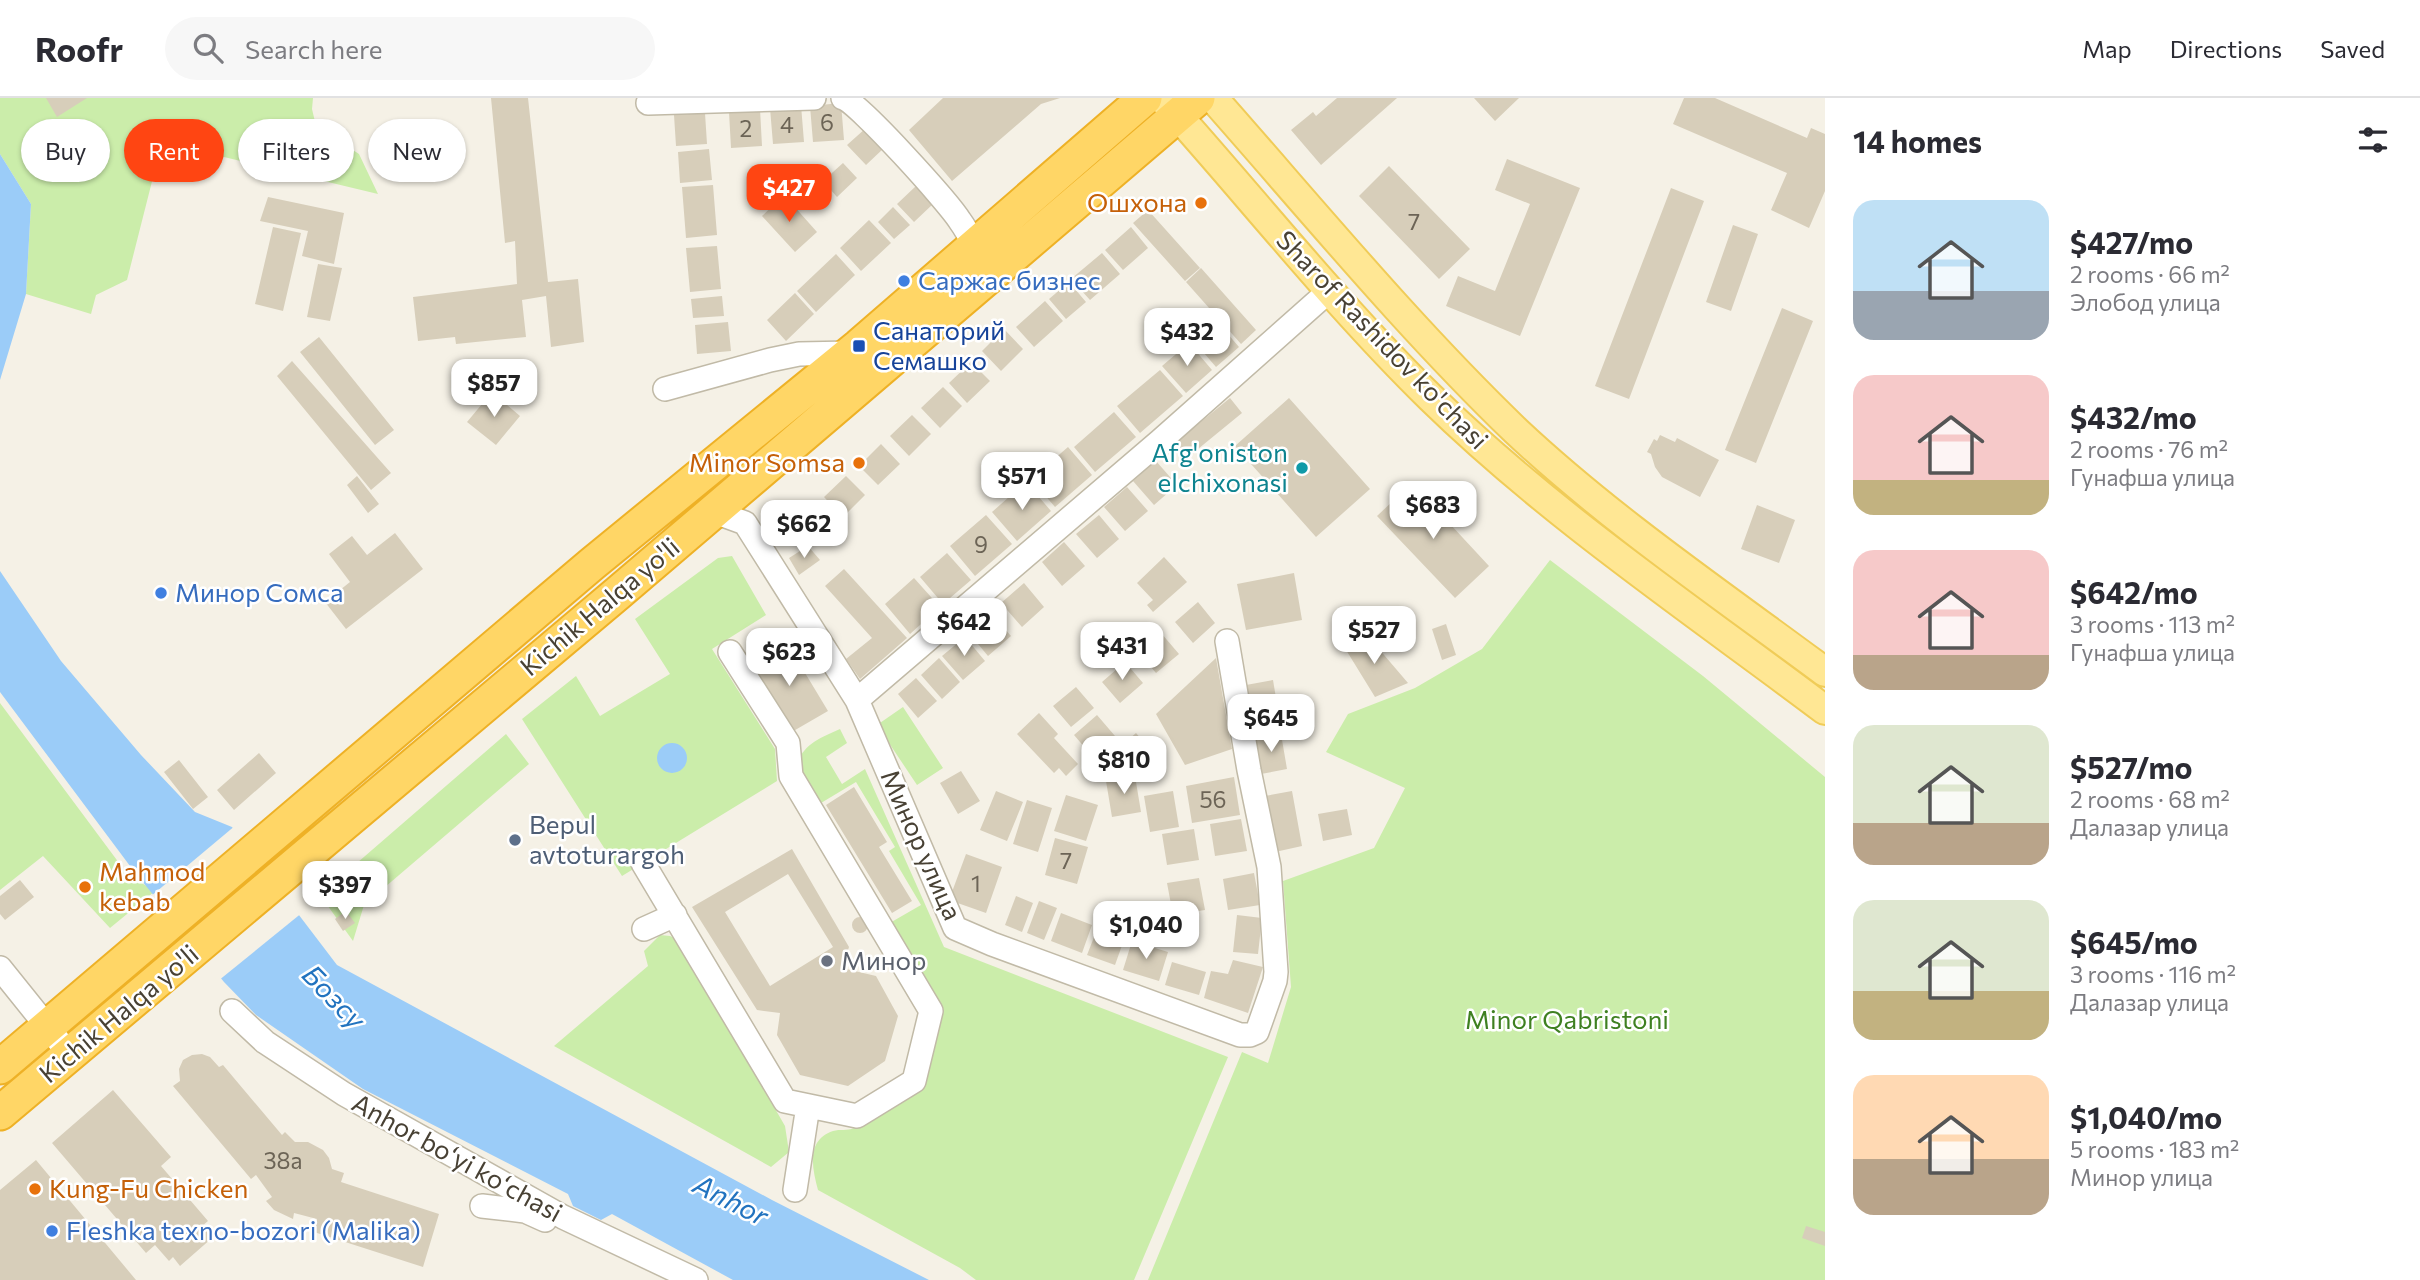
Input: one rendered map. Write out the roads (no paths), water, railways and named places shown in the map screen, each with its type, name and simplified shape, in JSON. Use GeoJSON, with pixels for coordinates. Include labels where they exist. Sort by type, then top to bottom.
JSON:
{"type":"FeatureCollection","features":[{"type":"Feature","properties":{"kind":"highway","name":"Kichik Halqa yo'li"},"geometry":{"type":"LineString","coordinates":[[0,1067],[593,564],[850,353],[1145,98]]}},
{"type":"Feature","properties":{"kind":"highway","name":"Kichik Halqa yo'li"},"geometry":{"type":"LineString","coordinates":[[0,1113],[618,593],[1179,104]]}},
{"type":"Feature","properties":{"kind":"highway"},"geometry":{"type":"LineString","coordinates":[[593,564],[618,593]]}},
{"type":"Feature","properties":{"kind":"main road","name":"Sharof Rashidov ko'chasi"},"geometry":{"type":"LineString","coordinates":[[1213,98],[1454,369],[1516,430],[1583,491],[1825,672]]}},
{"type":"Feature","properties":{"kind":"main road","name":"Sharof Rashidov ko'chasi"},"geometry":{"type":"LineString","coordinates":[[1179,104],[1329,291],[1430,397],[1495,457],[1563,514],[1825,710]]}},
{"type":"Feature","properties":{"kind":"street"},"geometry":{"type":"LineString","coordinates":[[648,103],[814,98]]}},
{"type":"Feature","properties":{"kind":"street"},"geometry":{"type":"LineString","coordinates":[[843,98],[860,109],[960,219],[974,245]]}},
{"type":"Feature","properties":{"kind":"street"},"geometry":{"type":"LineString","coordinates":[[858,699],[1154,447],[1329,291]]}},
{"type":"Feature","properties":{"kind":"street"},"geometry":{"type":"LineString","coordinates":[[664,389],[799,354],[850,353]]}},
{"type":"Feature","properties":{"kind":"street","name":"Минор улица"},"geometry":{"type":"LineString","coordinates":[[712,511],[745,523],[858,699],[955,928],[1240,1035],[1250,1035],[1257,1032],[1275,981],[1275,958],[1269,867],[1249,771],[1227,641]]}},
{"type":"Feature","properties":{"kind":"street"},"geometry":{"type":"LineString","coordinates":[[643,863],[785,1101],[857,1116],[914,1081],[931,1011],[791,776],[788,743],[730,652]]}},
{"type":"Feature","properties":{"kind":"street"},"geometry":{"type":"LineString","coordinates":[[644,929],[675,915]]}},
{"type":"Feature","properties":{"kind":"street"},"geometry":{"type":"LineString","coordinates":[[0,968],[70,1055]]}},
{"type":"Feature","properties":{"kind":"street","name":"Anhor boʻyi koʻchasi"},"geometry":{"type":"LineString","coordinates":[[232,1011],[244,1025],[276,1050],[344,1094],[562,1217],[696,1280]]}},
{"type":"Feature","properties":{"kind":"street"},"geometry":{"type":"LineString","coordinates":[[795,1189],[808,1106]]}},
{"type":"Feature","properties":{"kind":"street"},"geometry":{"type":"LineString","coordinates":[[482,1206],[524,1211],[572,1231],[660,1280]]}},
{"type":"Feature","properties":{"kind":"water"},"geometry":{"type":"Polygon","coordinates":[[[0,154],[31,204],[26,294],[0,380],[0,154]]]}},
{"type":"Feature","properties":{"kind":"water","name":"Бозсу"},"geometry":{"type":"Polygon","coordinates":[[[0,571],[61,661],[141,755],[195,812],[232,827],[337,965],[772,1200],[929,1280],[733,1280],[612,1214],[601,1220],[573,1206],[568,1194],[363,1089],[256,1015],[224,982],[133,870],[0,692],[0,571]]]}},
{"type":"Feature","properties":{"kind":"water"},"geometry":{"type":"Polygon","coordinates":[[[672,743],[683,747],[687,758],[683,769],[672,773],[661,769],[657,758],[661,747],[672,743]]]}},
{"type":"Feature","properties":{"kind":"place","name":"Ошхона"},"geometry":{"type":"Point","coordinates":[1201,203]}},
{"type":"Feature","properties":{"kind":"place","name":"Саржас бизнес"},"geometry":{"type":"Point","coordinates":[904,281]}},
{"type":"Feature","properties":{"kind":"place","name":"Санаторий Семашко"},"geometry":{"type":"Point","coordinates":[859,346]}},
{"type":"Feature","properties":{"kind":"place","name":"Minor Somsa"},"geometry":{"type":"Point","coordinates":[859,463]}},
{"type":"Feature","properties":{"kind":"place","name":"Afg'oniston elchixonasi"},"geometry":{"type":"Point","coordinates":[1302,468]}},
{"type":"Feature","properties":{"kind":"place","name":"Минор Сомса"},"geometry":{"type":"Point","coordinates":[161,593]}},
{"type":"Feature","properties":{"kind":"place","name":"Bepul avtoturargoh"},"geometry":{"type":"Point","coordinates":[515,840]}},
{"type":"Feature","properties":{"kind":"place","name":"Mahmod kebab"},"geometry":{"type":"Point","coordinates":[85,887]}},
{"type":"Feature","properties":{"kind":"place","name":"Минор"},"geometry":{"type":"Point","coordinates":[827,961]}},
{"type":"Feature","properties":{"kind":"place","name":"Kung-Fu Chicken"},"geometry":{"type":"Point","coordinates":[35,1189]}},
{"type":"Feature","properties":{"kind":"place","name":"Fleshka texno-bozori (Malika)"},"geometry":{"type":"Point","coordinates":[52,1231]}},
{"type":"Feature","properties":{"kind":"park label","name":"Minor Qabristoni"},"geometry":{"type":"Point","coordinates":[1567,1020]}},
{"type":"Feature","properties":{"kind":"water label","name":"Anhor"},"geometry":{"type":"Point","coordinates":[731,1200]}}]}
